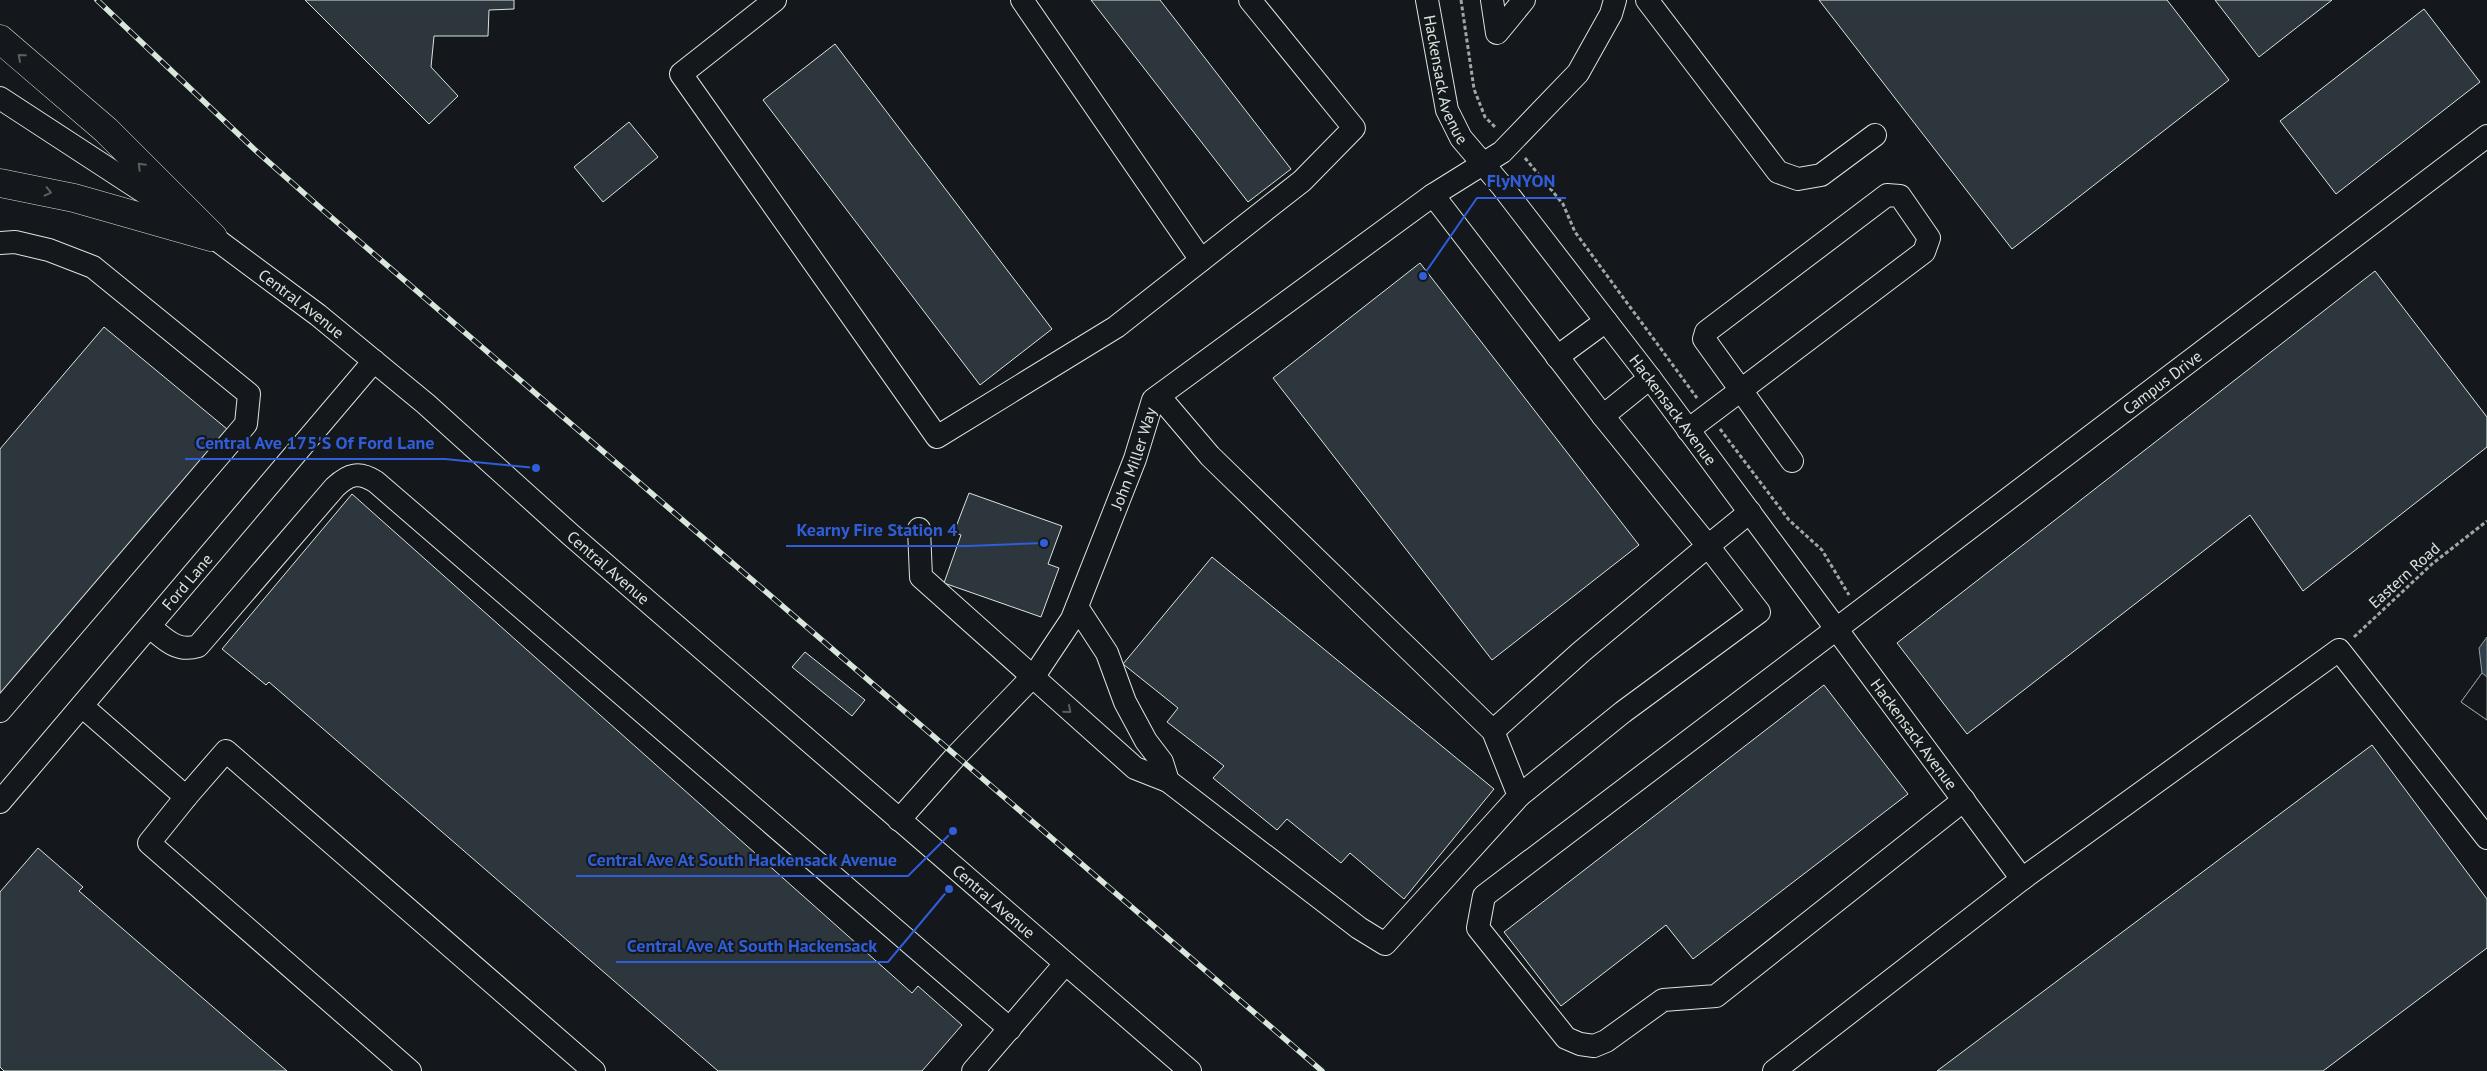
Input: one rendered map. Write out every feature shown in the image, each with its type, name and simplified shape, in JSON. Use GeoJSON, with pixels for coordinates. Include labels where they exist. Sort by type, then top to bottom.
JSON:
{"type":"FeatureCollection","features":[{"type":"Feature","properties":{"kind":"highway"},"geometry":{"type":"LineString","coordinates":[[0,39],[106,130],[213,237]]}},
{"type":"Feature","properties":{"kind":"highway"},"geometry":{"type":"LineString","coordinates":[[0,183],[74,198],[213,237]]}},
{"type":"Feature","properties":{"kind":"street"},"geometry":{"type":"LineString","coordinates":[[775,0],[681,74],[938,438],[1116,327],[1302,182],[1354,128],[1250,0]]}},
{"type":"Feature","properties":{"kind":"street"},"geometry":{"type":"LineString","coordinates":[[1022,0],[1201,260]]}},
{"type":"Feature","properties":{"kind":"street","name":"Hackensack Avenue"},"geometry":{"type":"LineString","coordinates":[[1427,0],[1447,110],[1461,138],[1501,185],[1650,378],[1837,627],[2022,879]]}},
{"type":"Feature","properties":{"kind":"street"},"geometry":{"type":"LineString","coordinates":[[1492,0],[1497,33],[1524,0]]}},
{"type":"Feature","properties":{"kind":"street","name":"John Miller Way"},"geometry":{"type":"LineString","coordinates":[[899,820],[956,756],[1032,678],[1072,619],[1135,459],[1153,400],[1433,195],[1502,152],[1578,73],[1610,14],[1615,0]]}},
{"type":"Feature","properties":{"kind":"street"},"geometry":{"type":"LineString","coordinates":[[1647,0],[1778,172],[1798,179],[1821,175],[1875,134]]}},
{"type":"Feature","properties":{"kind":"street","name":"Central Avenue"},"geometry":{"type":"LineString","coordinates":[[0,98],[213,237],[318,315],[426,404],[571,535],[1190,1071]]}},
{"type":"Feature","properties":{"kind":"street","name":"Campus Drive"},"geometry":{"type":"LineString","coordinates":[[1964,800],[1716,996],[1663,1000],[1606,1041],[1594,1046],[1580,1044],[1566,1038],[1478,928],[1484,896],[1858,610],[2487,136]]}},
{"type":"Feature","properties":{"kind":"street"},"geometry":{"type":"LineString","coordinates":[[919,529],[921,577],[1032,678],[1135,768],[1168,781],[1359,928],[1385,944],[1519,796],[1623,712],[1759,612],[1602,416],[1433,195]]}},
{"type":"Feature","properties":{"kind":"street"},"geometry":{"type":"LineString","coordinates":[[1688,430],[1740,391],[1924,252],[1928,238],[1900,196],[1887,195],[1706,332],[1704,339],[1740,391],[1792,461]]}},
{"type":"Feature","properties":{"kind":"street"},"geometry":{"type":"LineString","coordinates":[[0,243],[15,242],[49,250],[93,267],[249,394],[246,424],[0,711]]}},
{"type":"Feature","properties":{"kind":"street"},"geometry":{"type":"LineString","coordinates":[[1557,357],[1606,321]]}},
{"type":"Feature","properties":{"kind":"street","name":"Ford Lane"},"geometry":{"type":"LineString","coordinates":[[0,802],[374,361]]}},
{"type":"Feature","properties":{"kind":"street"},"geometry":{"type":"LineString","coordinates":[[1602,416],[1650,378]]}},
{"type":"Feature","properties":{"kind":"street"},"geometry":{"type":"LineString","coordinates":[[1159,396],[1210,456],[1493,731],[1519,796]]}},
{"type":"Feature","properties":{"kind":"street"},"geometry":{"type":"LineString","coordinates":[[150,627],[172,646],[188,649],[198,646],[335,487],[353,474],[366,475],[1010,1029]]}},
{"type":"Feature","properties":{"kind":"street"},"geometry":{"type":"LineString","coordinates":[[1493,731],[1582,652],[1750,512]]}},
{"type":"Feature","properties":{"kind":"street"},"geometry":{"type":"LineString","coordinates":[[1077,607],[1107,653],[1125,702],[1146,741],[1162,762],[1168,781]]}},
{"type":"Feature","properties":{"kind":"street"},"geometry":{"type":"LineString","coordinates":[[1774,1071],[2022,879],[2339,650],[2487,838]]}},
{"type":"Feature","properties":{"kind":"street"},"geometry":{"type":"LineString","coordinates":[[82,706],[186,797]]}},
{"type":"Feature","properties":{"kind":"street"},"geometry":{"type":"LineString","coordinates":[[410,1071],[149,843],[226,751],[594,1071]]}},
{"type":"Feature","properties":{"kind":"street"},"geometry":{"type":"LineString","coordinates":[[973,1071],[1065,964]]}},
{"type":"Feature","properties":{"kind":"path"},"geometry":{"type":"LineString","coordinates":[[1461,0],[1474,89],[1485,117],[1494,126]]}},
{"type":"Feature","properties":{"kind":"path"},"geometry":{"type":"LineString","coordinates":[[1532,166],[1563,204],[1575,232],[1789,520],[1822,550],[1858,610]]}},
{"type":"Feature","properties":{"kind":"path","name":"Eastern Road"},"geometry":{"type":"LineString","coordinates":[[2339,650],[2432,564],[2487,521]]}},
{"type":"Feature","properties":{"kind":"water"},"geometry":{"type":"Polygon","coordinates":[[[2487,637],[2487,720],[2461,702],[2482,673],[2479,648],[2487,637]]]}},
{"type":"Feature","properties":{"kind":"pier"},"geometry":{"type":"Polygon","coordinates":[[[2482,673],[2487,677],[2487,720],[2461,702],[2482,673]]]}},
{"type":"Feature","properties":{"kind":"building"},"geometry":{"type":"Polygon","coordinates":[[[305,0],[514,0],[514,9],[489,10],[488,36],[434,36],[431,67],[458,96],[429,124],[305,0]]]}},
{"type":"Feature","properties":{"kind":"building"},"geometry":{"type":"Polygon","coordinates":[[[1091,0],[1160,0],[1291,169],[1248,202],[1091,0]]]}},
{"type":"Feature","properties":{"kind":"building"},"geometry":{"type":"Polygon","coordinates":[[[1819,0],[2167,0],[2229,80],[2012,249],[1819,0]]]}},
{"type":"Feature","properties":{"kind":"building"},"geometry":{"type":"Polygon","coordinates":[[[2215,0],[2332,0],[2259,57],[2215,0]]]}},
{"type":"Feature","properties":{"kind":"building"},"geometry":{"type":"Polygon","coordinates":[[[2424,9],[2480,82],[2336,194],[2280,121],[2424,9]]]}},
{"type":"Feature","properties":{"kind":"building"},"geometry":{"type":"Polygon","coordinates":[[[835,44],[1052,329],[980,385],[763,100],[835,44]]]}},
{"type":"Feature","properties":{"kind":"building"},"geometry":{"type":"Polygon","coordinates":[[[629,122],[658,157],[603,202],[574,167],[629,122]]]}},
{"type":"Feature","properties":{"kind":"building"},"geometry":{"type":"Polygon","coordinates":[[[1420,263],[1639,545],[1492,660],[1273,378],[1420,263]]]}},
{"type":"Feature","properties":{"kind":"building"},"geometry":{"type":"Polygon","coordinates":[[[2375,271],[2487,417],[2487,447],[2303,591],[2250,515],[1967,734],[1897,643],[2375,271]]]}},
{"type":"Feature","properties":{"kind":"building"},"geometry":{"type":"Polygon","coordinates":[[[104,327],[227,429],[0,695],[0,449],[104,327]]]}},
{"type":"Feature","properties":{"kind":"building"},"geometry":{"type":"Polygon","coordinates":[[[969,493],[1062,526],[1048,564],[1059,568],[1041,617],[944,583],[961,535],[954,532],[969,493]]]}},
{"type":"Feature","properties":{"kind":"building"},"geometry":{"type":"Polygon","coordinates":[[[352,494],[912,993],[918,986],[962,1025],[922,1071],[718,1071],[269,682],[266,685],[222,649],[352,494]]]}},
{"type":"Feature","properties":{"kind":"building"},"geometry":{"type":"Polygon","coordinates":[[[1212,557],[1494,789],[1404,899],[1350,853],[1341,863],[1287,819],[1277,830],[1213,778],[1224,766],[1167,722],[1178,708],[1123,664],[1212,557]]]}},
{"type":"Feature","properties":{"kind":"building"},"geometry":{"type":"Polygon","coordinates":[[[805,652],[865,700],[852,716],[792,667],[805,652]]]}},
{"type":"Feature","properties":{"kind":"building"},"geometry":{"type":"Polygon","coordinates":[[[1824,685],[1908,794],[1693,959],[1666,925],[1561,1006],[1504,932],[1824,685]]]}},
{"type":"Feature","properties":{"kind":"building"},"geometry":{"type":"Polygon","coordinates":[[[2372,745],[2487,899],[2487,948],[2323,1071],[1937,1071],[2372,745]]]}},
{"type":"Feature","properties":{"kind":"building"},"geometry":{"type":"Polygon","coordinates":[[[38,848],[83,887],[79,891],[287,1071],[4,1071],[0,1067],[0,892],[38,848]]]}},
{"type":"Feature","properties":{"kind":"railway"},"geometry":{"type":"LineString","coordinates":[[97,0],[254,149],[324,211],[1322,1071]]}},
{"type":"Feature","properties":{"kind":"place","name":"FlyNYON"},"geometry":{"type":"Point","coordinates":[1423,276]}},
{"type":"Feature","properties":{"kind":"place","name":"Central Ave 175'S Of Ford Lane"},"geometry":{"type":"Point","coordinates":[536,468]}},
{"type":"Feature","properties":{"kind":"place","name":"Kearny Fire Station 4"},"geometry":{"type":"Point","coordinates":[1044,543]}},
{"type":"Feature","properties":{"kind":"place","name":"Central Ave At South Hackensack Avenue"},"geometry":{"type":"Point","coordinates":[953,831]}},
{"type":"Feature","properties":{"kind":"place","name":"Central Ave At South Hackensack"},"geometry":{"type":"Point","coordinates":[949,889]}}]}
